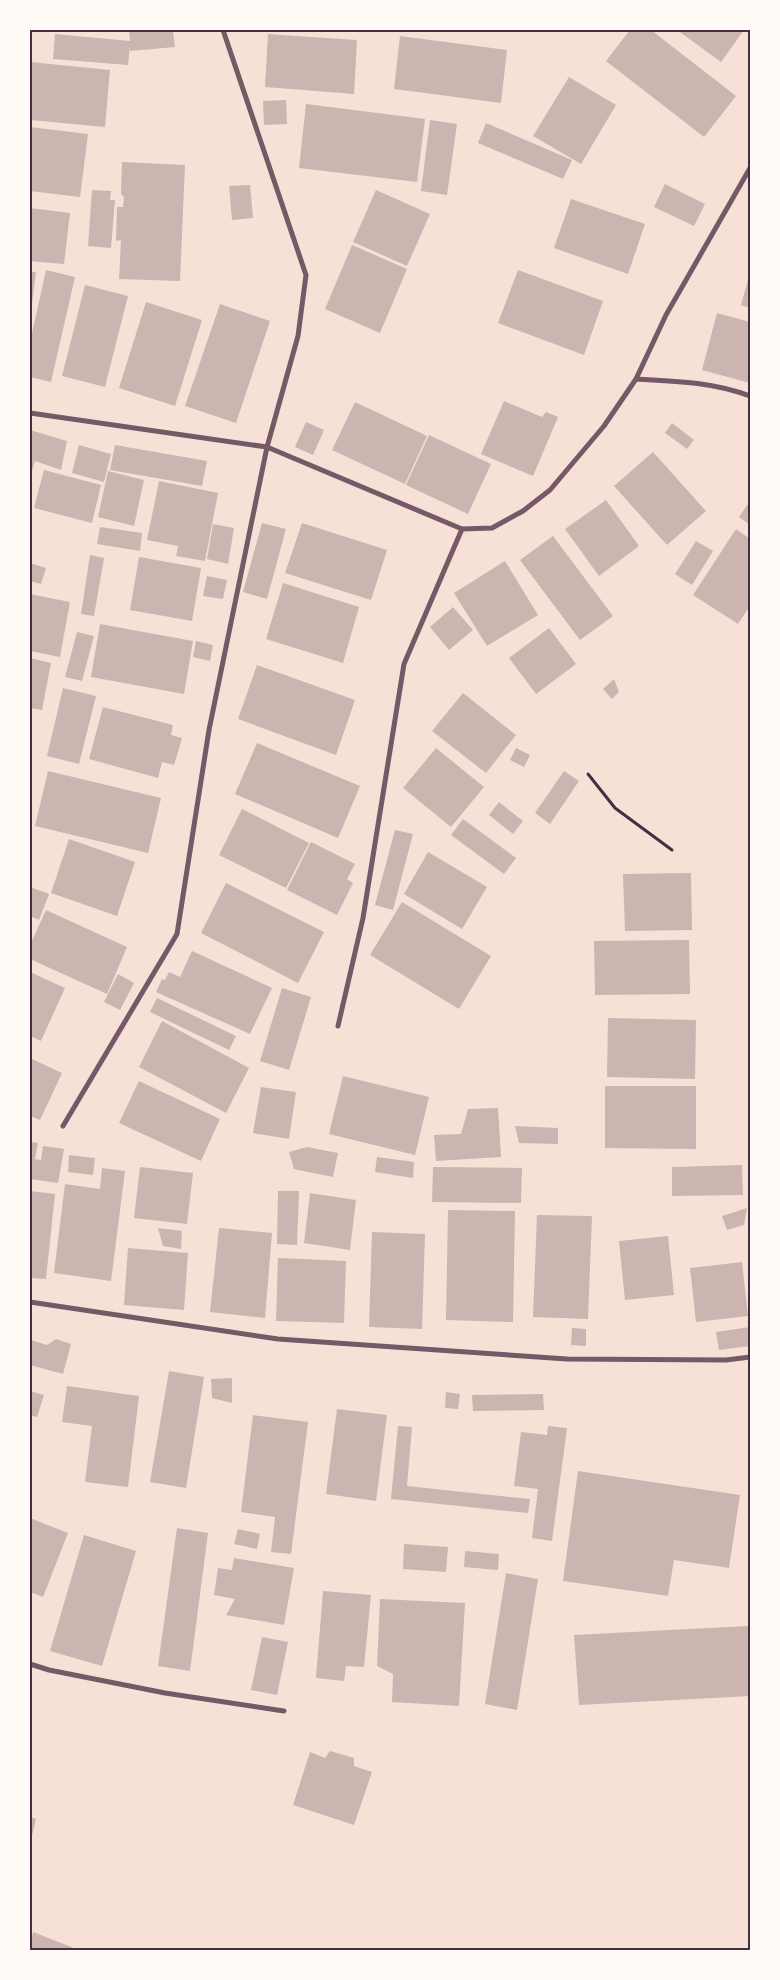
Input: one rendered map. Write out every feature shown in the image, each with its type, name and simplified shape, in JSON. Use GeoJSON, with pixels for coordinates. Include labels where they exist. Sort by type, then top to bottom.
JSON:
{"type":"FeatureCollection","features":[{"type":"Feature","properties":{"kind":"street"},"geometry":{"type":"LineString","coordinates":[[63,1126],[177,934],[209,730],[267,447],[298,336],[306,275],[222,30]]}},
{"type":"Feature","properties":{"kind":"street"},"geometry":{"type":"LineString","coordinates":[[30,413],[267,447],[462,528],[492,528],[523,511],[550,490],[604,426],[636,379],[666,315],[750,168]]}},
{"type":"Feature","properties":{"kind":"street"},"geometry":{"type":"LineString","coordinates":[[636,379],[683,381],[731,389],[750,396]]}},
{"type":"Feature","properties":{"kind":"street"},"geometry":{"type":"LineString","coordinates":[[338,1026],[363,918],[404,664],[462,528]]}},
{"type":"Feature","properties":{"kind":"street"},"geometry":{"type":"LineString","coordinates":[[30,1302],[278,1339],[567,1359],[718,1360],[750,1357]]}},
{"type":"Feature","properties":{"kind":"street"},"geometry":{"type":"LineString","coordinates":[[30,1664],[48,1670],[165,1693],[284,1711]]}},
{"type":"Feature","properties":{"kind":"path"},"geometry":{"type":"LineString","coordinates":[[588,774],[615,808],[672,850]]}},
{"type":"Feature","properties":{"kind":"building"},"geometry":{"type":"Polygon","coordinates":[[[129,30],[173,30],[175,47],[130,51],[130,45],[128,65],[53,59],[55,34],[130,41],[129,30]]]}},
{"type":"Feature","properties":{"kind":"building"},"geometry":{"type":"Polygon","coordinates":[[[630,30],[651,30],[736,96],[704,137],[606,61],[630,30]]]}},
{"type":"Feature","properties":{"kind":"building"},"geometry":{"type":"Polygon","coordinates":[[[677,30],[744,30],[721,62],[677,30]]]}},
{"type":"Feature","properties":{"kind":"building"},"geometry":{"type":"Polygon","coordinates":[[[268,34],[357,40],[354,94],[265,87],[268,34]]]}},
{"type":"Feature","properties":{"kind":"building"},"geometry":{"type":"Polygon","coordinates":[[[400,36],[507,50],[501,103],[394,89],[400,36]]]}},
{"type":"Feature","properties":{"kind":"building"},"geometry":{"type":"Polygon","coordinates":[[[30,62],[110,70],[105,127],[30,120],[30,62]]]}},
{"type":"Feature","properties":{"kind":"building"},"geometry":{"type":"Polygon","coordinates":[[[569,77],[616,105],[581,164],[533,136],[569,77]]]}},
{"type":"Feature","properties":{"kind":"building"},"geometry":{"type":"Polygon","coordinates":[[[286,100],[287,124],[264,125],[263,101],[286,100]]]}},
{"type":"Feature","properties":{"kind":"building"},"geometry":{"type":"Polygon","coordinates":[[[306,104],[425,119],[417,182],[299,168],[306,104]]]}},
{"type":"Feature","properties":{"kind":"building"},"geometry":{"type":"Polygon","coordinates":[[[430,120],[457,124],[447,195],[421,191],[430,120]]]}},
{"type":"Feature","properties":{"kind":"building"},"geometry":{"type":"Polygon","coordinates":[[[486,123],[572,160],[563,179],[478,143],[486,123]]]}},
{"type":"Feature","properties":{"kind":"building"},"geometry":{"type":"Polygon","coordinates":[[[30,127],[88,134],[80,197],[30,191],[30,127]]]}},
{"type":"Feature","properties":{"kind":"building"},"geometry":{"type":"Polygon","coordinates":[[[122,162],[185,165],[180,281],[119,279],[121,240],[116,241],[117,207],[123,207],[124,197],[121,194],[122,162]]]}},
{"type":"Feature","properties":{"kind":"building"},"geometry":{"type":"Polygon","coordinates":[[[665,184],[705,204],[694,226],[654,207],[665,184]]]}},
{"type":"Feature","properties":{"kind":"building"},"geometry":{"type":"Polygon","coordinates":[[[250,185],[253,218],[232,220],[229,186],[250,185]]]}},
{"type":"Feature","properties":{"kind":"building"},"geometry":{"type":"Polygon","coordinates":[[[92,190],[111,191],[110,200],[115,200],[111,248],[88,246],[92,190]]]}},
{"type":"Feature","properties":{"kind":"building"},"geometry":{"type":"Polygon","coordinates":[[[376,190],[430,214],[407,266],[353,242],[376,190]]]}},
{"type":"Feature","properties":{"kind":"building"},"geometry":{"type":"Polygon","coordinates":[[[571,199],[645,224],[628,274],[554,248],[571,199]]]}},
{"type":"Feature","properties":{"kind":"building"},"geometry":{"type":"Polygon","coordinates":[[[30,208],[70,213],[64,264],[30,261],[30,208]]]}},
{"type":"Feature","properties":{"kind":"building"},"geometry":{"type":"Polygon","coordinates":[[[352,245],[407,269],[380,333],[325,309],[352,245]]]}},
{"type":"Feature","properties":{"kind":"building"},"geometry":{"type":"Polygon","coordinates":[[[46,270],[75,277],[51,382],[30,377],[30,342],[46,270]]]}},
{"type":"Feature","properties":{"kind":"building"},"geometry":{"type":"Polygon","coordinates":[[[518,270],[603,301],[584,355],[498,323],[518,270]]]}},
{"type":"Feature","properties":{"kind":"building"},"geometry":{"type":"Polygon","coordinates":[[[30,272],[36,272],[31,312],[30,312],[30,272]]]}},
{"type":"Feature","properties":{"kind":"building"},"geometry":{"type":"Polygon","coordinates":[[[750,276],[750,308],[741,305],[750,276]]]}},
{"type":"Feature","properties":{"kind":"building"},"geometry":{"type":"Polygon","coordinates":[[[85,285],[128,296],[105,387],[62,376],[85,285]]]}},
{"type":"Feature","properties":{"kind":"building"},"geometry":{"type":"Polygon","coordinates":[[[146,302],[202,320],[175,406],[119,388],[146,302]]]}},
{"type":"Feature","properties":{"kind":"building"},"geometry":{"type":"Polygon","coordinates":[[[220,304],[270,321],[236,423],[185,406],[220,304]]]}},
{"type":"Feature","properties":{"kind":"building"},"geometry":{"type":"Polygon","coordinates":[[[717,313],[750,322],[750,383],[702,370],[717,313]]]}},
{"type":"Feature","properties":{"kind":"building"},"geometry":{"type":"Polygon","coordinates":[[[504,401],[542,417],[546,412],[558,417],[533,476],[481,454],[504,401]]]}},
{"type":"Feature","properties":{"kind":"building"},"geometry":{"type":"Polygon","coordinates":[[[355,402],[427,436],[405,484],[332,450],[355,402]]]}},
{"type":"Feature","properties":{"kind":"building"},"geometry":{"type":"Polygon","coordinates":[[[306,422],[324,430],[313,455],[295,447],[306,422]]]}},
{"type":"Feature","properties":{"kind":"building"},"geometry":{"type":"Polygon","coordinates":[[[672,423],[694,440],[687,449],[665,433],[672,423]]]}},
{"type":"Feature","properties":{"kind":"building"},"geometry":{"type":"Polygon","coordinates":[[[30,430],[67,441],[61,470],[35,461],[30,478],[30,430]]]}},
{"type":"Feature","properties":{"kind":"building"},"geometry":{"type":"Polygon","coordinates":[[[429,435],[491,464],[468,514],[406,485],[429,435]]]}},
{"type":"Feature","properties":{"kind":"building"},"geometry":{"type":"Polygon","coordinates":[[[79,445],[111,454],[104,482],[72,473],[79,445]]]}},
{"type":"Feature","properties":{"kind":"building"},"geometry":{"type":"Polygon","coordinates":[[[115,445],[207,461],[202,486],[110,470],[115,445]]]}},
{"type":"Feature","properties":{"kind":"building"},"geometry":{"type":"Polygon","coordinates":[[[653,452],[706,511],[667,545],[614,486],[653,452]]]}},
{"type":"Feature","properties":{"kind":"building"},"geometry":{"type":"Polygon","coordinates":[[[44,470],[101,485],[92,523],[34,508],[44,470]]]}},
{"type":"Feature","properties":{"kind":"building"},"geometry":{"type":"Polygon","coordinates":[[[108,471],[144,480],[134,526],[98,517],[108,471]]]}},
{"type":"Feature","properties":{"kind":"building"},"geometry":{"type":"Polygon","coordinates":[[[159,481],[218,493],[205,561],[176,556],[178,546],[147,540],[159,481]]]}},
{"type":"Feature","properties":{"kind":"building"},"geometry":{"type":"Polygon","coordinates":[[[606,500],[639,546],[599,576],[565,529],[606,500]]]}},
{"type":"Feature","properties":{"kind":"building"},"geometry":{"type":"Polygon","coordinates":[[[750,501],[750,525],[739,517],[750,501]]]}},
{"type":"Feature","properties":{"kind":"building"},"geometry":{"type":"Polygon","coordinates":[[[262,523],[286,529],[267,599],[243,592],[262,523]]]}},
{"type":"Feature","properties":{"kind":"building"},"geometry":{"type":"Polygon","coordinates":[[[302,523],[387,550],[371,600],[285,573],[302,523]]]}},
{"type":"Feature","properties":{"kind":"building"},"geometry":{"type":"Polygon","coordinates":[[[213,524],[234,528],[228,564],[207,559],[213,524]]]}},
{"type":"Feature","properties":{"kind":"building"},"geometry":{"type":"Polygon","coordinates":[[[100,527],[142,533],[140,551],[97,544],[100,527]]]}},
{"type":"Feature","properties":{"kind":"building"},"geometry":{"type":"Polygon","coordinates":[[[736,529],[750,539],[750,606],[738,624],[693,595],[736,529]]]}},
{"type":"Feature","properties":{"kind":"building"},"geometry":{"type":"Polygon","coordinates":[[[553,536],[613,616],[580,640],[520,560],[553,536]]]}},
{"type":"Feature","properties":{"kind":"building"},"geometry":{"type":"Polygon","coordinates":[[[696,541],[713,551],[692,585],[675,574],[696,541]]]}},
{"type":"Feature","properties":{"kind":"building"},"geometry":{"type":"Polygon","coordinates":[[[90,555],[104,558],[94,616],[81,614],[90,555]]]}},
{"type":"Feature","properties":{"kind":"building"},"geometry":{"type":"Polygon","coordinates":[[[139,557],[201,568],[192,621],[130,610],[139,557]]]}},
{"type":"Feature","properties":{"kind":"building"},"geometry":{"type":"Polygon","coordinates":[[[505,561],[538,615],[487,646],[454,593],[505,561]]]}},
{"type":"Feature","properties":{"kind":"building"},"geometry":{"type":"Polygon","coordinates":[[[30,563],[46,568],[41,584],[30,581],[30,563]]]}},
{"type":"Feature","properties":{"kind":"building"},"geometry":{"type":"Polygon","coordinates":[[[207,576],[227,580],[223,599],[203,596],[207,576]]]}},
{"type":"Feature","properties":{"kind":"building"},"geometry":{"type":"Polygon","coordinates":[[[283,583],[359,607],[343,663],[266,639],[283,583]]]}},
{"type":"Feature","properties":{"kind":"building"},"geometry":{"type":"Polygon","coordinates":[[[30,594],[70,602],[60,657],[30,651],[30,594]]]}},
{"type":"Feature","properties":{"kind":"building"},"geometry":{"type":"Polygon","coordinates":[[[453,607],[473,630],[449,650],[430,627],[453,607]]]}},
{"type":"Feature","properties":{"kind":"building"},"geometry":{"type":"Polygon","coordinates":[[[100,624],[193,641],[184,694],[91,677],[100,624]]]}},
{"type":"Feature","properties":{"kind":"building"},"geometry":{"type":"Polygon","coordinates":[[[549,628],[576,664],[536,694],[509,658],[549,628]]]}},
{"type":"Feature","properties":{"kind":"building"},"geometry":{"type":"Polygon","coordinates":[[[77,632],[94,636],[82,681],[65,677],[77,632]]]}},
{"type":"Feature","properties":{"kind":"building"},"geometry":{"type":"Polygon","coordinates":[[[196,641],[213,645],[210,661],[193,657],[196,641]]]}},
{"type":"Feature","properties":{"kind":"building"},"geometry":{"type":"Polygon","coordinates":[[[30,658],[51,663],[42,710],[30,708],[30,658]]]}},
{"type":"Feature","properties":{"kind":"building"},"geometry":{"type":"Polygon","coordinates":[[[257,665],[355,700],[336,755],[238,719],[257,665]]]}},
{"type":"Feature","properties":{"kind":"building"},"geometry":{"type":"Polygon","coordinates":[[[614,679],[619,692],[612,699],[603,689],[614,679]]]}},
{"type":"Feature","properties":{"kind":"building"},"geometry":{"type":"Polygon","coordinates":[[[63,688],[96,696],[79,764],[47,756],[63,688]]]}},
{"type":"Feature","properties":{"kind":"building"},"geometry":{"type":"Polygon","coordinates":[[[463,693],[516,735],[486,773],[432,731],[463,693]]]}},
{"type":"Feature","properties":{"kind":"building"},"geometry":{"type":"Polygon","coordinates":[[[103,707],[173,725],[171,735],[182,738],[174,765],[162,762],[158,778],[89,759],[103,707]]]}},
{"type":"Feature","properties":{"kind":"building"},"geometry":{"type":"Polygon","coordinates":[[[257,743],[360,786],[338,838],[235,794],[257,743]]]}},
{"type":"Feature","properties":{"kind":"building"},"geometry":{"type":"Polygon","coordinates":[[[436,748],[484,787],[451,827],[403,788],[436,748]]]}},
{"type":"Feature","properties":{"kind":"building"},"geometry":{"type":"Polygon","coordinates":[[[516,748],[530,755],[524,767],[510,760],[516,748]]]}},
{"type":"Feature","properties":{"kind":"building"},"geometry":{"type":"Polygon","coordinates":[[[48,771],[161,798],[148,853],[35,826],[48,771]]]}},
{"type":"Feature","properties":{"kind":"building"},"geometry":{"type":"Polygon","coordinates":[[[564,771],[579,781],[550,824],[535,813],[564,771]]]}},
{"type":"Feature","properties":{"kind":"building"},"geometry":{"type":"Polygon","coordinates":[[[499,802],[523,821],[513,834],[489,815],[499,802]]]}},
{"type":"Feature","properties":{"kind":"building"},"geometry":{"type":"Polygon","coordinates":[[[242,809],[309,843],[286,888],[219,855],[242,809]]]}},
{"type":"Feature","properties":{"kind":"building"},"geometry":{"type":"Polygon","coordinates":[[[463,819],[516,858],[504,874],[451,835],[463,819]]]}},
{"type":"Feature","properties":{"kind":"building"},"geometry":{"type":"Polygon","coordinates":[[[395,830],[413,834],[393,910],[375,905],[395,830]]]}},
{"type":"Feature","properties":{"kind":"building"},"geometry":{"type":"Polygon","coordinates":[[[69,839],[135,862],[117,916],[51,893],[69,839]]]}},
{"type":"Feature","properties":{"kind":"building"},"geometry":{"type":"Polygon","coordinates":[[[311,842],[355,864],[347,879],[353,883],[337,915],[287,890],[311,842]]]}},
{"type":"Feature","properties":{"kind":"building"},"geometry":{"type":"Polygon","coordinates":[[[428,852],[487,887],[462,929],[404,894],[428,852]]]}},
{"type":"Feature","properties":{"kind":"building"},"geometry":{"type":"Polygon","coordinates":[[[691,873],[692,930],[625,931],[623,874],[691,873]]]}},
{"type":"Feature","properties":{"kind":"building"},"geometry":{"type":"Polygon","coordinates":[[[226,883],[324,932],[298,983],[201,933],[226,883]]]}},
{"type":"Feature","properties":{"kind":"building"},"geometry":{"type":"Polygon","coordinates":[[[30,887],[49,894],[39,920],[30,916],[30,887]]]}},
{"type":"Feature","properties":{"kind":"building"},"geometry":{"type":"Polygon","coordinates":[[[402,902],[491,956],[459,1009],[370,955],[402,902]]]}},
{"type":"Feature","properties":{"kind":"building"},"geometry":{"type":"Polygon","coordinates":[[[46,910],[127,947],[107,994],[30,959],[30,945],[46,910]]]}},
{"type":"Feature","properties":{"kind":"building"},"geometry":{"type":"Polygon","coordinates":[[[689,940],[690,994],[595,995],[594,941],[689,940]]]}},
{"type":"Feature","properties":{"kind":"building"},"geometry":{"type":"Polygon","coordinates":[[[192,951],[272,988],[250,1034],[156,992],[162,979],[165,980],[169,972],[180,977],[192,951]]]}},
{"type":"Feature","properties":{"kind":"building"},"geometry":{"type":"Polygon","coordinates":[[[30,972],[65,988],[41,1041],[30,1036],[30,972]]]}},
{"type":"Feature","properties":{"kind":"building"},"geometry":{"type":"Polygon","coordinates":[[[118,974],[134,983],[120,1010],[104,1002],[118,974]]]}},
{"type":"Feature","properties":{"kind":"building"},"geometry":{"type":"Polygon","coordinates":[[[282,988],[311,997],[289,1070],[260,1061],[282,988]]]}},
{"type":"Feature","properties":{"kind":"building"},"geometry":{"type":"Polygon","coordinates":[[[157,998],[236,1036],[229,1050],[150,1012],[157,998]]]}},
{"type":"Feature","properties":{"kind":"building"},"geometry":{"type":"Polygon","coordinates":[[[608,1018],[696,1020],[695,1079],[607,1077],[608,1018]]]}},
{"type":"Feature","properties":{"kind":"building"},"geometry":{"type":"Polygon","coordinates":[[[162,1021],[249,1068],[226,1113],[139,1067],[162,1021]]]}},
{"type":"Feature","properties":{"kind":"building"},"geometry":{"type":"Polygon","coordinates":[[[30,1058],[62,1073],[40,1120],[30,1116],[30,1058]]]}},
{"type":"Feature","properties":{"kind":"building"},"geometry":{"type":"Polygon","coordinates":[[[343,1076],[429,1097],[415,1155],[329,1134],[343,1076]]]}},
{"type":"Feature","properties":{"kind":"building"},"geometry":{"type":"Polygon","coordinates":[[[139,1081],[220,1119],[201,1161],[119,1123],[139,1081]]]}},
{"type":"Feature","properties":{"kind":"building"},"geometry":{"type":"Polygon","coordinates":[[[605,1086],[696,1086],[696,1149],[605,1148],[605,1086]]]}},
{"type":"Feature","properties":{"kind":"building"},"geometry":{"type":"Polygon","coordinates":[[[261,1087],[296,1092],[289,1139],[253,1133],[261,1087]]]}},
{"type":"Feature","properties":{"kind":"building"},"geometry":{"type":"Polygon","coordinates":[[[498,1108],[501,1157],[436,1161],[434,1135],[461,1134],[468,1109],[498,1108]]]}},
{"type":"Feature","properties":{"kind":"building"},"geometry":{"type":"Polygon","coordinates":[[[515,1126],[558,1128],[558,1144],[519,1143],[515,1126]]]}},
{"type":"Feature","properties":{"kind":"building"},"geometry":{"type":"Polygon","coordinates":[[[30,1142],[38,1143],[35,1159],[41,1160],[43,1146],[64,1149],[58,1183],[30,1179],[30,1142]]]}},
{"type":"Feature","properties":{"kind":"building"},"geometry":{"type":"Polygon","coordinates":[[[307,1147],[338,1153],[333,1177],[294,1169],[289,1152],[307,1147]]]}},
{"type":"Feature","properties":{"kind":"building"},"geometry":{"type":"Polygon","coordinates":[[[69,1155],[95,1158],[93,1175],[68,1172],[69,1155]]]}},
{"type":"Feature","properties":{"kind":"building"},"geometry":{"type":"Polygon","coordinates":[[[377,1157],[414,1162],[413,1178],[375,1172],[377,1157]]]}},
{"type":"Feature","properties":{"kind":"building"},"geometry":{"type":"Polygon","coordinates":[[[742,1165],[743,1195],[672,1196],[672,1167],[742,1165]]]}},
{"type":"Feature","properties":{"kind":"building"},"geometry":{"type":"Polygon","coordinates":[[[140,1167],[193,1173],[187,1224],[134,1218],[140,1167]]]}},
{"type":"Feature","properties":{"kind":"building"},"geometry":{"type":"Polygon","coordinates":[[[433,1167],[522,1168],[521,1203],[432,1202],[433,1167]]]}},
{"type":"Feature","properties":{"kind":"building"},"geometry":{"type":"Polygon","coordinates":[[[102,1168],[125,1171],[111,1281],[54,1273],[65,1184],[100,1189],[102,1168]]]}},
{"type":"Feature","properties":{"kind":"building"},"geometry":{"type":"Polygon","coordinates":[[[30,1191],[55,1194],[46,1279],[30,1278],[30,1191]]]}},
{"type":"Feature","properties":{"kind":"building"},"geometry":{"type":"Polygon","coordinates":[[[278,1191],[299,1191],[297,1245],[277,1244],[278,1191]]]}},
{"type":"Feature","properties":{"kind":"building"},"geometry":{"type":"Polygon","coordinates":[[[310,1193],[356,1200],[350,1250],[304,1243],[310,1193]]]}},
{"type":"Feature","properties":{"kind":"building"},"geometry":{"type":"Polygon","coordinates":[[[747,1208],[744,1225],[727,1230],[722,1216],[747,1208]]]}},
{"type":"Feature","properties":{"kind":"building"},"geometry":{"type":"Polygon","coordinates":[[[448,1210],[515,1211],[513,1322],[446,1320],[448,1210]]]}},
{"type":"Feature","properties":{"kind":"building"},"geometry":{"type":"Polygon","coordinates":[[[537,1215],[592,1216],[588,1319],[533,1317],[537,1215]]]}},
{"type":"Feature","properties":{"kind":"building"},"geometry":{"type":"Polygon","coordinates":[[[158,1228],[182,1231],[181,1249],[163,1246],[158,1228]]]}},
{"type":"Feature","properties":{"kind":"building"},"geometry":{"type":"Polygon","coordinates":[[[219,1228],[272,1233],[265,1318],[210,1312],[219,1228]]]}},
{"type":"Feature","properties":{"kind":"building"},"geometry":{"type":"Polygon","coordinates":[[[372,1232],[425,1234],[422,1329],[369,1327],[372,1232]]]}},
{"type":"Feature","properties":{"kind":"building"},"geometry":{"type":"Polygon","coordinates":[[[668,1236],[674,1295],[625,1300],[619,1241],[668,1236]]]}},
{"type":"Feature","properties":{"kind":"building"},"geometry":{"type":"Polygon","coordinates":[[[128,1248],[188,1253],[184,1310],[124,1305],[128,1248]]]}},
{"type":"Feature","properties":{"kind":"building"},"geometry":{"type":"Polygon","coordinates":[[[278,1258],[346,1261],[344,1323],[276,1321],[278,1258]]]}},
{"type":"Feature","properties":{"kind":"building"},"geometry":{"type":"Polygon","coordinates":[[[742,1262],[748,1316],[696,1322],[690,1268],[742,1262]]]}},
{"type":"Feature","properties":{"kind":"building"},"geometry":{"type":"Polygon","coordinates":[[[750,1327],[750,1346],[719,1350],[716,1332],[750,1327]]]}},
{"type":"Feature","properties":{"kind":"building"},"geometry":{"type":"Polygon","coordinates":[[[572,1328],[586,1329],[586,1346],[571,1345],[572,1328]]]}},
{"type":"Feature","properties":{"kind":"building"},"geometry":{"type":"Polygon","coordinates":[[[56,1339],[71,1344],[63,1374],[30,1365],[31,1340],[47,1345],[56,1339]]]}},
{"type":"Feature","properties":{"kind":"building"},"geometry":{"type":"Polygon","coordinates":[[[169,1371],[204,1377],[186,1488],[150,1482],[169,1371]]]}},
{"type":"Feature","properties":{"kind":"building"},"geometry":{"type":"Polygon","coordinates":[[[232,1378],[232,1403],[212,1398],[211,1379],[232,1378]]]}},
{"type":"Feature","properties":{"kind":"building"},"geometry":{"type":"Polygon","coordinates":[[[67,1386],[139,1396],[128,1487],[85,1482],[92,1426],[62,1422],[67,1386]]]}},
{"type":"Feature","properties":{"kind":"building"},"geometry":{"type":"Polygon","coordinates":[[[30,1391],[44,1395],[37,1417],[30,1415],[30,1391]]]}},
{"type":"Feature","properties":{"kind":"building"},"geometry":{"type":"Polygon","coordinates":[[[446,1392],[460,1394],[458,1409],[445,1408],[446,1392]]]}},
{"type":"Feature","properties":{"kind":"building"},"geometry":{"type":"Polygon","coordinates":[[[543,1394],[544,1410],[473,1411],[472,1395],[543,1394]]]}},
{"type":"Feature","properties":{"kind":"building"},"geometry":{"type":"Polygon","coordinates":[[[337,1409],[387,1415],[376,1501],[326,1494],[337,1409]]]}},
{"type":"Feature","properties":{"kind":"building"},"geometry":{"type":"Polygon","coordinates":[[[253,1415],[308,1422],[291,1554],[271,1552],[275,1517],[241,1512],[253,1415]]]}},
{"type":"Feature","properties":{"kind":"building"},"geometry":{"type":"Polygon","coordinates":[[[398,1426],[412,1427],[407,1486],[530,1499],[528,1513],[391,1499],[398,1426]]]}},
{"type":"Feature","properties":{"kind":"building"},"geometry":{"type":"Polygon","coordinates":[[[548,1426],[567,1428],[552,1541],[532,1538],[538,1489],[514,1486],[521,1432],[547,1435],[548,1426]]]}},
{"type":"Feature","properties":{"kind":"building"},"geometry":{"type":"Polygon","coordinates":[[[578,1471],[740,1495],[729,1568],[674,1560],[668,1596],[563,1581],[578,1471]]]}},
{"type":"Feature","properties":{"kind":"building"},"geometry":{"type":"Polygon","coordinates":[[[30,1518],[68,1533],[43,1597],[30,1592],[30,1518]]]}},
{"type":"Feature","properties":{"kind":"building"},"geometry":{"type":"Polygon","coordinates":[[[177,1528],[208,1533],[190,1671],[158,1666],[177,1528]]]}},
{"type":"Feature","properties":{"kind":"building"},"geometry":{"type":"Polygon","coordinates":[[[238,1529],[260,1534],[257,1549],[234,1544],[238,1529]]]}},
{"type":"Feature","properties":{"kind":"building"},"geometry":{"type":"Polygon","coordinates":[[[84,1535],[136,1551],[102,1666],[50,1651],[84,1535]]]}},
{"type":"Feature","properties":{"kind":"building"},"geometry":{"type":"Polygon","coordinates":[[[404,1544],[448,1547],[446,1572],[403,1569],[404,1544]]]}},
{"type":"Feature","properties":{"kind":"building"},"geometry":{"type":"Polygon","coordinates":[[[465,1551],[499,1554],[498,1570],[464,1567],[465,1551]]]}},
{"type":"Feature","properties":{"kind":"building"},"geometry":{"type":"Polygon","coordinates":[[[234,1558],[294,1568],[284,1625],[226,1615],[235,1599],[214,1595],[218,1568],[232,1570],[234,1558]]]}},
{"type":"Feature","properties":{"kind":"building"},"geometry":{"type":"Polygon","coordinates":[[[506,1573],[538,1579],[517,1710],[485,1704],[506,1573]]]}},
{"type":"Feature","properties":{"kind":"building"},"geometry":{"type":"Polygon","coordinates":[[[323,1591],[371,1595],[364,1667],[346,1666],[344,1681],[316,1678],[323,1591]]]}},
{"type":"Feature","properties":{"kind":"building"},"geometry":{"type":"Polygon","coordinates":[[[380,1599],[465,1603],[459,1706],[392,1702],[393,1674],[377,1666],[380,1599]]]}},
{"type":"Feature","properties":{"kind":"building"},"geometry":{"type":"Polygon","coordinates":[[[748,1626],[750,1696],[579,1705],[574,1635],[748,1626]]]}},
{"type":"Feature","properties":{"kind":"building"},"geometry":{"type":"Polygon","coordinates":[[[262,1637],[288,1642],[277,1695],[251,1690],[262,1637]]]}},
{"type":"Feature","properties":{"kind":"building"},"geometry":{"type":"Polygon","coordinates":[[[330,1751],[354,1758],[354,1766],[372,1772],[354,1825],[293,1805],[310,1752],[325,1758],[330,1751]]]}},
{"type":"Feature","properties":{"kind":"building"},"geometry":{"type":"Polygon","coordinates":[[[30,1817],[36,1819],[31,1840],[30,1840],[30,1817]]]}},
{"type":"Feature","properties":{"kind":"building"},"geometry":{"type":"Polygon","coordinates":[[[33,1932],[79,1950],[30,1950],[33,1932]]]}}]}
